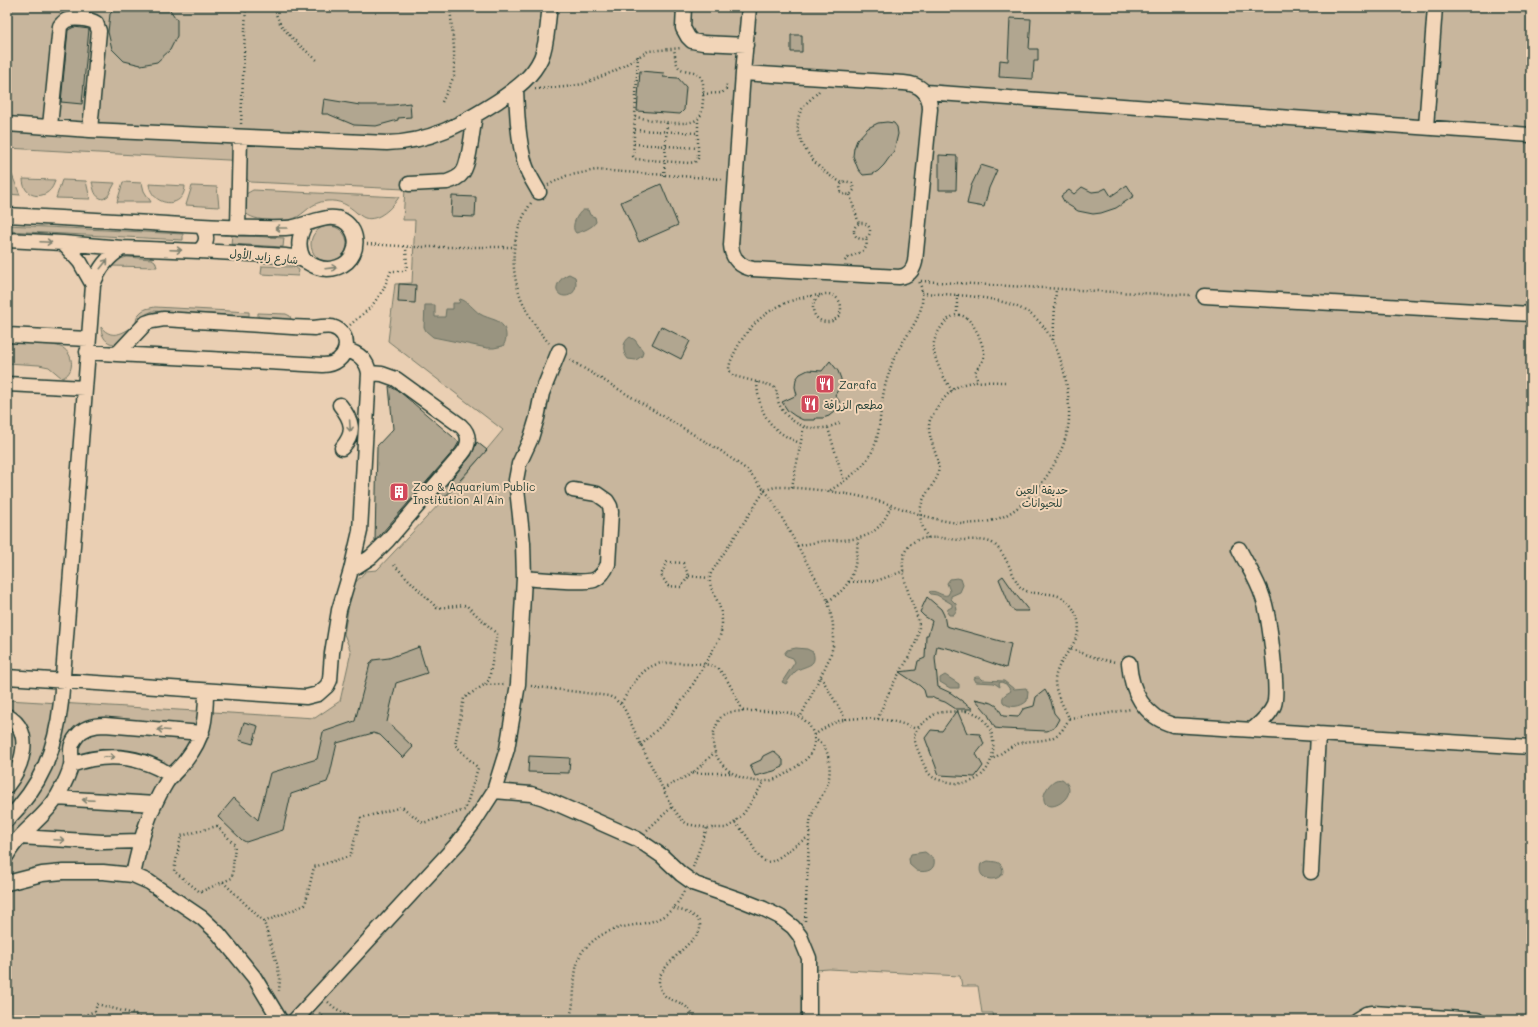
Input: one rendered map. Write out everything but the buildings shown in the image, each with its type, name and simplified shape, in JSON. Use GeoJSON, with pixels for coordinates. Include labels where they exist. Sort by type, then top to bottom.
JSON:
{"type":"FeatureCollection","features":[{"type":"Feature","properties":{"kind":"street"},"geometry":{"type":"LineString","coordinates":[[7,124],[90,130],[240,137],[403,142],[418,140],[447,130],[475,116],[517,88],[535,69],[540,59],[546,40],[550,7]]}},
{"type":"Feature","properties":{"kind":"street"},"geometry":{"type":"LineString","coordinates":[[684,7],[683,28],[692,41],[746,45]]}},
{"type":"Feature","properties":{"kind":"street"},"geometry":{"type":"LineString","coordinates":[[743,73],[910,83],[916,85],[925,92],[930,103],[930,109],[915,262],[915,276],[899,277],[753,270],[742,266],[734,257],[731,246],[743,73],[749,7]]}},
{"type":"Feature","properties":{"kind":"street"},"geometry":{"type":"LineString","coordinates":[[1426,127],[1435,7]]}},
{"type":"Feature","properties":{"kind":"street"},"geometry":{"type":"LineString","coordinates":[[50,126],[60,26],[63,22],[68,20],[90,21],[96,23],[99,32],[90,130]]}},
{"type":"Feature","properties":{"kind":"street"},"geometry":{"type":"LineString","coordinates":[[517,88],[523,154],[526,165],[539,192]]}},
{"type":"Feature","properties":{"kind":"street"},"geometry":{"type":"LineString","coordinates":[[925,92],[1531,134]]}},
{"type":"Feature","properties":{"kind":"street"},"geometry":{"type":"LineString","coordinates":[[409,184],[453,181],[462,174],[467,163],[475,116]]}},
{"type":"Feature","properties":{"kind":"street"},"geometry":{"type":"LineString","coordinates":[[238,228],[240,137]]}},
{"type":"Feature","properties":{"kind":"street"},"geometry":{"type":"LineString","coordinates":[[7,215],[238,228],[288,228],[305,225],[322,218],[336,218],[343,220],[353,231],[356,243]]}},
{"type":"Feature","properties":{"kind":"street"},"geometry":{"type":"LineString","coordinates":[[304,260],[299,246],[299,239],[305,225]]}},
{"type":"Feature","properties":{"kind":"street"},"geometry":{"type":"LineString","coordinates":[[199,251],[205,244],[206,239],[206,234],[201,226]]}},
{"type":"Feature","properties":{"kind":"street","name":"شارع زايد الأول"},"geometry":{"type":"LineString","coordinates":[[7,240],[122,248],[286,256],[304,260],[318,268],[332,269],[339,267],[350,258],[356,243]]}},
{"type":"Feature","properties":{"kind":"street"},"geometry":{"type":"LineString","coordinates":[[63,243],[80,262],[93,285]]}},
{"type":"Feature","properties":{"kind":"street"},"geometry":{"type":"LineString","coordinates":[[7,820],[27,797],[39,780],[47,763],[57,731],[93,285],[97,274],[104,264],[112,255],[122,248]]}},
{"type":"Feature","properties":{"kind":"street"},"geometry":{"type":"LineString","coordinates":[[1204,296],[1531,314]]}},
{"type":"Feature","properties":{"kind":"street"},"geometry":{"type":"LineString","coordinates":[[7,335],[88,346],[117,354],[329,365],[340,360],[346,350],[344,339],[341,334],[332,327],[158,319],[142,326],[117,354]]}},
{"type":"Feature","properties":{"kind":"street"},"geometry":{"type":"LineString","coordinates":[[7,677],[306,698],[318,694],[324,690],[332,674],[332,653],[339,610],[351,570],[360,531],[369,373],[366,363],[358,354],[346,350]]}},
{"type":"Feature","properties":{"kind":"street"},"geometry":{"type":"LineString","coordinates":[[295,1020],[453,848],[474,822],[494,791],[507,749],[518,684],[524,578],[522,523],[516,488],[517,472],[531,438],[548,377],[559,351]]}},
{"type":"Feature","properties":{"kind":"street"},"geometry":{"type":"LineString","coordinates":[[351,570],[371,557],[388,540],[466,450],[468,442],[467,433],[461,426],[396,379],[382,374],[369,373]]}},
{"type":"Feature","properties":{"kind":"street"},"geometry":{"type":"LineString","coordinates":[[7,384],[85,388]]}},
{"type":"Feature","properties":{"kind":"street"},"geometry":{"type":"LineString","coordinates":[[340,405],[350,420],[351,427],[350,435],[342,448]]}},
{"type":"Feature","properties":{"kind":"street"},"geometry":{"type":"LineString","coordinates":[[524,578],[586,582],[598,578],[606,570],[608,564],[611,518],[610,506],[607,501],[597,494],[573,490]]}},
{"type":"Feature","properties":{"kind":"street"},"geometry":{"type":"LineString","coordinates":[[1239,548],[1264,598],[1276,691],[1274,706],[1264,720],[1252,730]]}},
{"type":"Feature","properties":{"kind":"street"},"geometry":{"type":"LineString","coordinates":[[1129,663],[1133,686],[1144,705],[1158,720],[1173,725],[1531,747]]}},
{"type":"Feature","properties":{"kind":"street"},"geometry":{"type":"LineString","coordinates":[[133,875],[140,841],[150,812],[166,782],[191,753],[202,734],[206,711],[206,691]]}},
{"type":"Feature","properties":{"kind":"street"},"geometry":{"type":"LineString","coordinates":[[7,716],[15,721],[19,727],[23,742],[22,758],[19,767],[7,786]]}},
{"type":"Feature","properties":{"kind":"street"},"geometry":{"type":"LineString","coordinates":[[7,855],[20,837],[40,818],[56,798],[71,765],[70,753],[74,741],[81,732],[92,726],[105,725],[202,734]]}},
{"type":"Feature","properties":{"kind":"street"},"geometry":{"type":"LineString","coordinates":[[1311,872],[1318,734]]}},
{"type":"Feature","properties":{"kind":"street"},"geometry":{"type":"LineString","coordinates":[[71,765],[92,758],[134,758],[154,765],[172,776]]}},
{"type":"Feature","properties":{"kind":"street"},"geometry":{"type":"LineString","coordinates":[[494,791],[525,793],[544,798],[637,839],[662,856],[688,881],[704,888],[744,901],[774,914],[793,927],[803,942],[809,958],[809,1020]]}},
{"type":"Feature","properties":{"kind":"street"},"geometry":{"type":"LineString","coordinates":[[56,798],[155,804]]}},
{"type":"Feature","properties":{"kind":"street"},"geometry":{"type":"LineString","coordinates":[[20,837],[102,842],[140,841]]}},
{"type":"Feature","properties":{"kind":"street"},"geometry":{"type":"LineString","coordinates":[[7,883],[42,874],[63,872],[103,872],[133,875],[149,882],[202,918],[218,933],[254,977],[277,1014]]}},
{"type":"Feature","properties":{"kind":"street"},"geometry":{"type":"LineString","coordinates":[[1356,1020],[1366,1014],[1373,1013],[1478,1020]]}},
{"type":"Feature","properties":{"kind":"path"},"geometry":{"type":"LineString","coordinates":[[240,137],[246,7]]}},
{"type":"Feature","properties":{"kind":"path"},"geometry":{"type":"LineString","coordinates":[[276,7],[278,20],[302,48],[317,60]]}},
{"type":"Feature","properties":{"kind":"path"},"geometry":{"type":"LineString","coordinates":[[442,102],[454,76],[454,48],[450,7]]}},
{"type":"Feature","properties":{"kind":"path"},"geometry":{"type":"LineString","coordinates":[[517,88],[536,89],[583,84],[615,71],[638,56],[653,50],[681,48],[692,41]]}},
{"type":"Feature","properties":{"kind":"path"},"geometry":{"type":"LineString","coordinates":[[638,56],[633,156],[636,160],[695,162],[698,158],[698,118],[702,110],[704,85],[700,75],[694,71],[679,68],[676,64],[674,49]]}},
{"type":"Feature","properties":{"kind":"path"},"geometry":{"type":"LineString","coordinates":[[831,78],[802,108],[798,117],[798,128],[802,142],[815,162],[825,172],[842,183],[845,181],[852,183],[854,190],[850,195]]}},
{"type":"Feature","properties":{"kind":"path"},"geometry":{"type":"LineString","coordinates":[[703,94],[722,93],[728,82]]}},
{"type":"Feature","properties":{"kind":"path"},"geometry":{"type":"LineString","coordinates":[[635,117],[667,122],[688,122],[698,118]]}},
{"type":"Feature","properties":{"kind":"path"},"geometry":{"type":"LineString","coordinates":[[664,176],[667,122]]}},
{"type":"Feature","properties":{"kind":"path"},"geometry":{"type":"LineString","coordinates":[[635,130],[698,133]]}},
{"type":"Feature","properties":{"kind":"path"},"geometry":{"type":"LineString","coordinates":[[634,144],[698,148]]}},
{"type":"Feature","properties":{"kind":"path"},"geometry":{"type":"LineString","coordinates":[[735,180],[606,171],[585,172],[556,180],[539,192],[521,221],[514,247],[514,276],[521,299],[541,333],[559,351],[571,360],[722,451],[747,470],[765,490],[780,513],[828,601],[833,624],[834,646],[821,677],[801,716]]}},
{"type":"Feature","properties":{"kind":"path"},"geometry":{"type":"LineString","coordinates":[[842,183],[840,186],[841,192],[843,194],[850,195]]}},
{"type":"Feature","properties":{"kind":"path"},"geometry":{"type":"LineString","coordinates":[[850,195],[859,224]]}},
{"type":"Feature","properties":{"kind":"path"},"geometry":{"type":"LineString","coordinates":[[859,224],[854,229],[855,236],[862,239],[866,238]]}},
{"type":"Feature","properties":{"kind":"path"},"geometry":{"type":"LineString","coordinates":[[838,274],[848,257],[861,252],[866,248],[866,238],[870,232],[869,228],[866,225],[859,224]]}},
{"type":"Feature","properties":{"kind":"path"},"geometry":{"type":"LineString","coordinates":[[356,243],[406,247],[514,247]]}},
{"type":"Feature","properties":{"kind":"path"},"geometry":{"type":"LineString","coordinates":[[341,334],[371,307],[383,290],[390,271],[405,271],[407,269],[406,247]]}},
{"type":"Feature","properties":{"kind":"path"},"geometry":{"type":"LineString","coordinates":[[827,492],[844,481],[864,463],[874,448],[877,439],[886,381],[895,357],[921,311],[923,302],[922,293],[915,276],[1056,289],[1204,296]]}},
{"type":"Feature","properties":{"kind":"path"},"geometry":{"type":"LineString","coordinates":[[1053,341],[1056,289]]}},
{"type":"Feature","properties":{"kind":"path"},"geometry":{"type":"LineString","coordinates":[[641,745],[678,707],[706,665],[719,639],[722,629],[722,616],[710,585],[712,569],[765,490],[775,487],[827,492],[869,499],[920,515],[961,523],[972,523],[995,520],[1016,510],[1027,501],[1038,488],[1058,456],[1067,432],[1069,419],[1068,390],[1053,341],[1041,323],[1032,315],[1021,309],[991,300],[957,295],[922,293]]}},
{"type":"Feature","properties":{"kind":"path"},"geometry":{"type":"LineString","coordinates":[[820,295],[813,303],[813,314],[821,321],[831,322],[839,315],[841,305],[839,300],[830,294],[820,295],[799,298],[780,305],[766,312],[751,326],[741,340],[730,364],[729,370],[734,376],[773,386],[775,388],[780,406],[793,420],[804,426],[812,429],[828,428],[841,422]]}},
{"type":"Feature","properties":{"kind":"path"},"geometry":{"type":"LineString","coordinates":[[957,295],[957,314]]}},
{"type":"Feature","properties":{"kind":"path"},"geometry":{"type":"LineString","coordinates":[[952,391],[937,362],[934,344],[938,330],[948,318],[957,314],[967,317],[980,340],[984,354],[983,361],[975,373],[978,382]]}},
{"type":"Feature","properties":{"kind":"path"},"geometry":{"type":"LineString","coordinates":[[757,382],[757,394],[760,405],[771,425],[780,433],[800,443]]}},
{"type":"Feature","properties":{"kind":"path"},"geometry":{"type":"LineString","coordinates":[[928,538],[924,531],[920,508],[924,496],[938,476],[938,461],[929,434],[928,424],[932,415],[952,391],[962,384],[978,382],[1005,382]]}},
{"type":"Feature","properties":{"kind":"path"},"geometry":{"type":"LineString","coordinates":[[792,488],[804,426]]}},
{"type":"Feature","properties":{"kind":"path"},"geometry":{"type":"LineString","coordinates":[[828,428],[844,481]]}},
{"type":"Feature","properties":{"kind":"path"},"geometry":{"type":"LineString","coordinates":[[797,546],[824,541],[858,539],[872,532],[879,526],[891,505]]}},
{"type":"Feature","properties":{"kind":"path"},"geometry":{"type":"LineString","coordinates":[[878,719],[886,697],[910,654],[920,627],[919,619],[912,601],[904,571],[904,552],[908,547],[920,539],[928,538],[985,541],[994,544],[999,548],[1022,588],[1030,592],[1060,596],[1072,609],[1078,622],[1079,630],[1077,638],[1059,666],[1056,681],[1059,696],[1068,718],[1068,722],[1060,733],[1053,738],[1044,741],[1014,745],[992,759]]}},
{"type":"Feature","properties":{"kind":"path"},"geometry":{"type":"LineString","coordinates":[[828,601],[838,594],[849,582],[856,566],[858,539]]}},
{"type":"Feature","properties":{"kind":"path"},"geometry":{"type":"LineString","coordinates":[[667,562],[683,563],[690,576],[681,587],[668,586],[661,575],[667,562]]}},
{"type":"Feature","properties":{"kind":"path"},"geometry":{"type":"LineString","coordinates":[[264,922],[305,905],[314,867],[350,856],[361,818],[402,807],[423,823],[465,810],[478,768],[455,745],[464,698],[489,680],[497,634],[466,605],[437,608],[394,565]]}},
{"type":"Feature","properties":{"kind":"path"},"geometry":{"type":"LineString","coordinates":[[849,582],[876,581],[904,571]]}},
{"type":"Feature","properties":{"kind":"path"},"geometry":{"type":"LineString","coordinates":[[690,576],[710,578]]}},
{"type":"Feature","properties":{"kind":"path"},"geometry":{"type":"LineString","coordinates":[[1070,649],[1099,659],[1129,663]]}},
{"type":"Feature","properties":{"kind":"path"},"geometry":{"type":"LineString","coordinates":[[621,704],[639,676],[655,664],[706,665],[714,666],[721,671],[743,711]]}},
{"type":"Feature","properties":{"kind":"path"},"geometry":{"type":"LineString","coordinates":[[821,677],[846,720]]}},
{"type":"Feature","properties":{"kind":"path"},"geometry":{"type":"LineString","coordinates":[[484,685],[518,684],[610,696],[615,699],[621,704],[672,807],[683,821],[688,824],[707,828],[726,828],[735,823],[744,813],[764,782]]}},
{"type":"Feature","properties":{"kind":"path"},"geometry":{"type":"LineString","coordinates":[[1068,718],[1114,713],[1144,705]]}},
{"type":"Feature","properties":{"kind":"path"},"geometry":{"type":"LineString","coordinates":[[743,711],[791,713],[801,716],[809,724],[814,735],[812,750],[805,760],[780,777],[764,782],[739,778],[731,773],[721,763],[715,752],[714,734],[723,715],[743,711]]}},
{"type":"Feature","properties":{"kind":"path"},"geometry":{"type":"LineString","coordinates":[[966,712],[975,714],[984,722],[992,736],[992,759],[990,766],[980,776],[965,783],[956,783],[934,778],[926,768],[916,746],[914,736],[916,729],[939,713],[966,712]]}},
{"type":"Feature","properties":{"kind":"path"},"geometry":{"type":"LineString","coordinates":[[814,735],[839,721],[846,720],[878,719],[898,721],[916,729]]}},
{"type":"Feature","properties":{"kind":"path"},"geometry":{"type":"LineString","coordinates":[[803,942],[809,837],[813,810],[824,793],[830,778],[827,749],[824,745],[814,739]]}},
{"type":"Feature","properties":{"kind":"path"},"geometry":{"type":"LineString","coordinates":[[663,789],[693,773],[715,752]]}},
{"type":"Feature","properties":{"kind":"path"},"geometry":{"type":"LineString","coordinates":[[693,773],[731,773]]}},
{"type":"Feature","properties":{"kind":"path"},"geometry":{"type":"LineString","coordinates":[[637,839],[672,807]]}},
{"type":"Feature","properties":{"kind":"path"},"geometry":{"type":"LineString","coordinates":[[735,823],[749,838],[757,856],[765,861],[773,861],[777,859],[793,846],[809,837]]}},
{"type":"Feature","properties":{"kind":"path"},"geometry":{"type":"LineString","coordinates":[[217,826],[235,845],[232,878],[223,882],[200,892],[174,871],[181,836],[217,826]]}},
{"type":"Feature","properties":{"kind":"path"},"geometry":{"type":"LineString","coordinates":[[569,1020],[574,1002],[578,964],[581,953],[587,946],[611,930],[656,921],[674,908],[680,900],[688,881],[707,828]]}},
{"type":"Feature","properties":{"kind":"path"},"geometry":{"type":"LineString","coordinates":[[223,882],[264,922],[280,979],[277,1014]]}},
{"type":"Feature","properties":{"kind":"path"},"geometry":{"type":"LineString","coordinates":[[674,908],[695,916],[700,923],[700,931],[662,971],[659,986],[665,995],[686,1006],[695,1020]]}},
{"type":"Feature","properties":{"kind":"path"},"geometry":{"type":"LineString","coordinates":[[319,994],[335,1008],[356,1020]]}},
{"type":"Feature","properties":{"kind":"path"},"geometry":{"type":"LineString","coordinates":[[72,1020],[95,1011],[97,1004],[137,1015],[141,1020]]}},
{"type":"Feature","properties":{"kind":"green space","name":"حديقة العين للحيوانات"},"geometry":{"type":"Polygon","coordinates":[[[7,7],[1531,7],[1531,1020],[994,1020],[993,1013],[982,1013],[978,986],[962,986],[960,976],[829,969],[803,971],[803,1020],[7,1020],[7,700],[315,718],[340,701],[351,652],[344,634],[352,586],[366,571],[377,570],[458,484],[503,430],[388,341],[395,284],[412,283],[415,220],[403,220],[405,189],[250,182],[246,178],[246,161],[7,148],[7,7]]]}},
{"type":"Feature","properties":{"kind":"green space"},"geometry":{"type":"Polygon","coordinates":[[[7,175],[12,175],[20,195],[7,194],[7,175]]]}},
{"type":"Feature","properties":{"kind":"green space"},"geometry":{"type":"Polygon","coordinates":[[[23,179],[55,180],[48,192],[38,196],[32,195],[27,191],[24,186],[23,179]]]}},
{"type":"Feature","properties":{"kind":"green space"},"geometry":{"type":"Polygon","coordinates":[[[62,180],[86,181],[90,199],[56,198],[62,180]]]}},
{"type":"Feature","properties":{"kind":"green space"},"geometry":{"type":"Polygon","coordinates":[[[92,182],[115,183],[108,196],[103,199],[96,195],[92,182]]]}},
{"type":"Feature","properties":{"kind":"green space"},"geometry":{"type":"Polygon","coordinates":[[[123,182],[142,183],[144,191],[151,202],[117,202],[123,182]]]}},
{"type":"Feature","properties":{"kind":"green space"},"geometry":{"type":"Polygon","coordinates":[[[149,184],[185,186],[183,194],[179,199],[168,203],[161,201],[151,192],[149,184]]]}},
{"type":"Feature","properties":{"kind":"green space"},"geometry":{"type":"Polygon","coordinates":[[[192,186],[217,187],[219,207],[186,205],[192,186]]]}},
{"type":"Feature","properties":{"kind":"green space"},"geometry":{"type":"Polygon","coordinates":[[[253,190],[399,197],[385,213],[370,219],[361,216],[344,204],[336,201],[327,201],[312,206],[293,219],[274,221],[252,217],[244,210],[244,195],[253,190]]]}},
{"type":"Feature","properties":{"kind":"green space"},"geometry":{"type":"Polygon","coordinates":[[[7,225],[183,234],[183,240],[7,231],[7,225]]]}},
{"type":"Feature","properties":{"kind":"green space"},"geometry":{"type":"Polygon","coordinates":[[[329,226],[342,231],[347,244],[342,257],[329,262],[316,257],[311,244],[316,231],[329,226]]]}},
{"type":"Feature","properties":{"kind":"green space"},"geometry":{"type":"Polygon","coordinates":[[[232,235],[284,238],[283,247],[231,244],[232,235]]]}},
{"type":"Feature","properties":{"kind":"green space"},"geometry":{"type":"Polygon","coordinates":[[[127,257],[152,259],[155,261],[157,267],[111,266],[117,260],[127,257]]]}},
{"type":"Feature","properties":{"kind":"green space"},"geometry":{"type":"Polygon","coordinates":[[[262,266],[295,267],[299,270],[298,276],[261,274],[262,266]]]}},
{"type":"Feature","properties":{"kind":"green space"},"geometry":{"type":"Polygon","coordinates":[[[155,307],[249,312],[249,316],[153,311],[146,314],[136,323],[137,317],[140,313],[144,310],[155,307]]]}},
{"type":"Feature","properties":{"kind":"green space"},"geometry":{"type":"Polygon","coordinates":[[[258,313],[286,314],[290,316],[291,320],[258,319],[258,313]]]}},
{"type":"Feature","properties":{"kind":"green space"},"geometry":{"type":"Polygon","coordinates":[[[101,327],[110,334],[121,333],[129,329],[125,337],[120,342],[112,344],[105,340],[101,327]]]}},
{"type":"Feature","properties":{"kind":"green space"},"geometry":{"type":"Polygon","coordinates":[[[7,343],[28,343],[58,346],[67,351],[71,359],[71,368],[66,376],[62,378],[49,367],[7,363],[7,343]]]}},
{"type":"Feature","properties":{"kind":"shaded area"},"geometry":{"type":"Polygon","coordinates":[[[583,210],[588,210],[590,215],[595,217],[596,222],[587,229],[576,233],[574,230],[574,224],[579,214],[583,210]]]}},
{"type":"Feature","properties":{"kind":"shaded area"},"geometry":{"type":"Polygon","coordinates":[[[569,274],[575,277],[576,285],[574,291],[570,295],[561,295],[557,288],[559,282],[563,277],[569,274]]]}},
{"type":"Feature","properties":{"kind":"shaded area"},"geometry":{"type":"Polygon","coordinates":[[[460,299],[468,303],[480,314],[502,324],[506,335],[503,346],[487,348],[433,337],[426,331],[424,327],[425,305],[435,305],[435,317],[445,317],[446,309],[453,309],[453,303],[459,303],[460,299]]]}},
{"type":"Feature","properties":{"kind":"shaded area"},"geometry":{"type":"Polygon","coordinates":[[[630,337],[635,340],[643,351],[642,356],[636,360],[628,359],[624,350],[624,344],[630,337]]]}},
{"type":"Feature","properties":{"kind":"shaded area"},"geometry":{"type":"Polygon","coordinates":[[[950,579],[961,579],[963,585],[960,592],[951,596],[951,599],[956,604],[957,610],[953,615],[949,615],[947,612],[948,609],[952,607],[952,604],[929,592],[934,591],[943,595],[948,595],[950,591],[947,583],[950,579]]]}},
{"type":"Feature","properties":{"kind":"shaded area"},"geometry":{"type":"Polygon","coordinates":[[[796,648],[807,649],[813,652],[814,660],[810,665],[796,671],[786,684],[782,682],[795,662],[793,658],[784,654],[787,650],[796,648]]]}},
{"type":"Feature","properties":{"kind":"shaded area"},"geometry":{"type":"Polygon","coordinates":[[[945,675],[959,684],[959,688],[950,688],[940,682],[940,678],[945,675]]]}},
{"type":"Feature","properties":{"kind":"shaded area"},"geometry":{"type":"Polygon","coordinates":[[[980,677],[983,680],[1004,681],[1014,689],[1026,688],[1028,692],[1027,701],[1018,706],[1008,706],[1003,702],[1005,695],[1011,691],[1006,684],[1001,682],[999,683],[1000,687],[994,683],[976,682],[974,678],[980,677]]]}},
{"type":"Feature","properties":{"kind":"shaded area"},"geometry":{"type":"Polygon","coordinates":[[[1062,779],[1068,785],[1069,791],[1067,797],[1057,805],[1047,805],[1044,800],[1044,795],[1047,788],[1054,781],[1062,779]]]}},
{"type":"Feature","properties":{"kind":"shaded area"},"geometry":{"type":"Polygon","coordinates":[[[925,852],[934,859],[934,866],[930,870],[924,872],[917,871],[910,865],[909,859],[911,854],[925,852]]]}},
{"type":"Feature","properties":{"kind":"shaded area"},"geometry":{"type":"Polygon","coordinates":[[[988,861],[996,862],[1001,865],[1003,872],[1001,876],[992,879],[986,878],[982,875],[980,871],[981,864],[988,861]]]}},
{"type":"Feature","properties":{"kind":"place","name":"Zarafa"},"geometry":{"type":"Point","coordinates":[825,384]}},
{"type":"Feature","properties":{"kind":"place","name":"مطعم الزرافة"},"geometry":{"type":"Point","coordinates":[810,404]}},
{"type":"Feature","properties":{"kind":"place","name":"Zoo & Aquarium Public Institution Al Ain"},"geometry":{"type":"Point","coordinates":[399,492]}}]}
